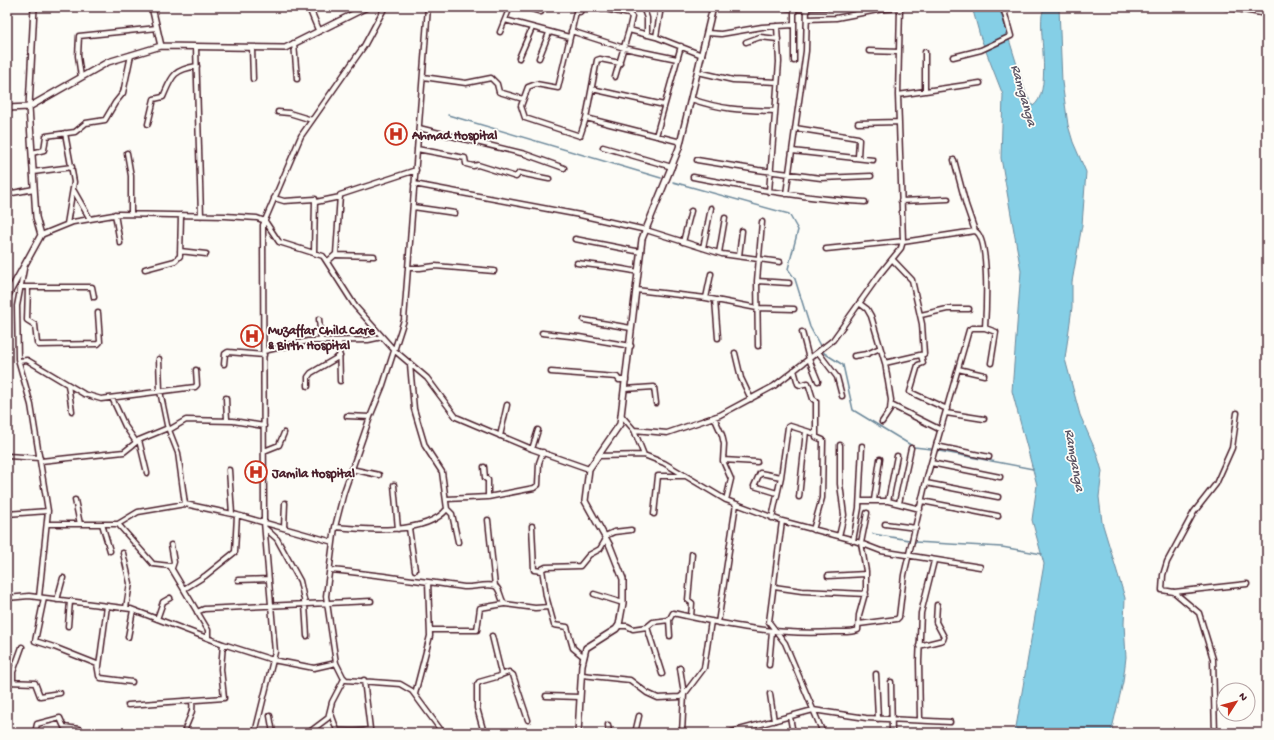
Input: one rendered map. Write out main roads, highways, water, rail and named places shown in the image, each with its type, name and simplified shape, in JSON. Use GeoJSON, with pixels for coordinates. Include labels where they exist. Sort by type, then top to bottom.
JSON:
{"type":"FeatureCollection","features":[{"type":"Feature","properties":{"kind":"water","name":"Ramganga"},"geometry":{"type":"Polygon","coordinates":[[[972,7],[999,7],[1026,94],[1033,106],[1039,99],[1042,89],[1044,64],[1042,15],[1044,7],[1059,7],[1062,82],[1068,125],[1073,142],[1086,172],[1082,225],[1072,282],[1072,307],[1065,359],[1080,415],[1097,454],[1102,471],[1099,497],[1102,522],[1125,598],[1124,624],[1126,657],[1123,682],[1111,733],[1015,733],[1044,564],[1032,520],[1037,485],[1012,391],[1021,271],[1001,158],[1003,95],[980,36],[972,7]]]}},
{"type":"Feature","properties":{"kind":"waterway"},"geometry":{"type":"LineString","coordinates":[[448,115],[661,178]]}},
{"type":"Feature","properties":{"kind":"waterway"},"geometry":{"type":"LineString","coordinates":[[673,182],[789,214],[798,230],[788,269],[795,279],[810,327],[824,353],[843,365],[853,410],[914,447],[931,449]]}},
{"type":"Feature","properties":{"kind":"waterway"},"geometry":{"type":"LineString","coordinates":[[939,451],[1033,469]]}},
{"type":"Feature","properties":{"kind":"waterway"},"geometry":{"type":"LineString","coordinates":[[873,534],[909,540]]}},
{"type":"Feature","properties":{"kind":"waterway"},"geometry":{"type":"LineString","coordinates":[[915,542],[1002,547],[1042,554]]}},
{"type":"Feature","properties":{"kind":"place","name":"Ahmad Hospital"},"geometry":{"type":"Point","coordinates":[396,134]}},
{"type":"Feature","properties":{"kind":"place","name":"Muzaffar Child Care & Birth Hospital"},"geometry":{"type":"Point","coordinates":[252,336]}},
{"type":"Feature","properties":{"kind":"place","name":"Jamila Hospital"},"geometry":{"type":"Point","coordinates":[256,472]}}]}
